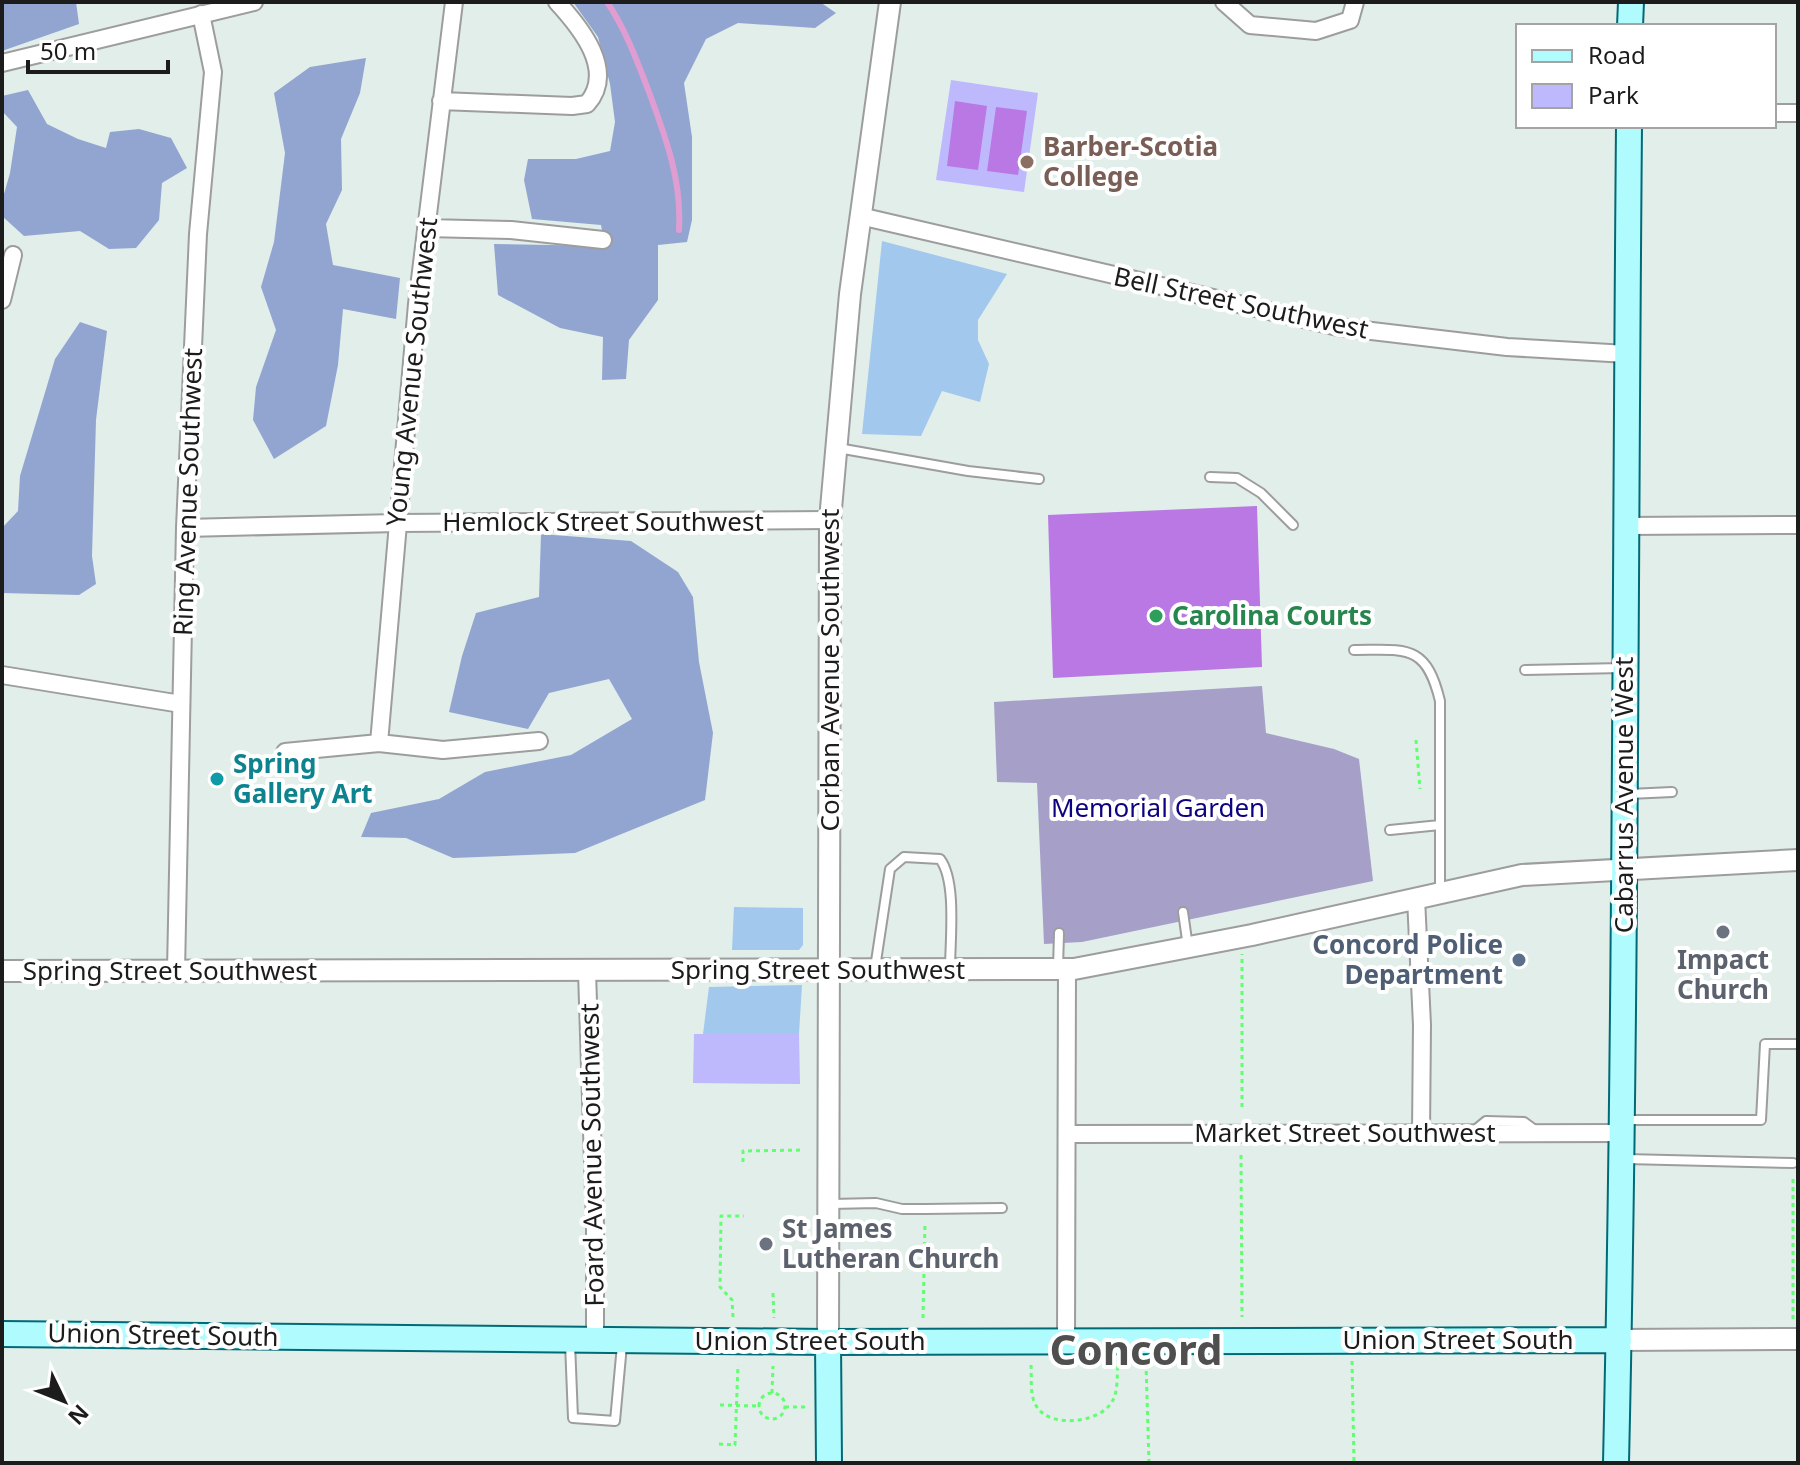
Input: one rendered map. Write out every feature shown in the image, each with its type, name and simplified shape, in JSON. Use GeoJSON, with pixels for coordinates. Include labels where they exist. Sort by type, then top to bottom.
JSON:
{"type":"FeatureCollection","features":[{"type":"Feature","properties":{"kind":"main road"},"geometry":{"type":"LineString","coordinates":[[1630,24],[1631,2]]}},
{"type":"Feature","properties":{"kind":"main road","name":"Cabarrus Avenue West"},"geometry":{"type":"LineString","coordinates":[[1616,1463],[1623,1126],[1624,526],[1629,128]]}},
{"type":"Feature","properties":{"kind":"main road","name":"Union Street South"},"geometry":{"type":"LineString","coordinates":[[2,1334],[828,1342],[1619,1340]]}},
{"type":"Feature","properties":{"kind":"main road"},"geometry":{"type":"LineString","coordinates":[[828,1342],[829,1463]]}},
{"type":"Feature","properties":{"kind":"street"},"geometry":{"type":"LineString","coordinates":[[2,63],[254,2]]}},
{"type":"Feature","properties":{"kind":"street","name":"Young Avenue Southwest"},"geometry":{"type":"LineString","coordinates":[[379,743],[426,228],[454,2]]}},
{"type":"Feature","properties":{"kind":"street"},"geometry":{"type":"LineString","coordinates":[[441,101],[587,104],[597,93],[600,79],[596,60],[577,23],[557,2]]}},
{"type":"Feature","properties":{"kind":"street","name":"Corban Avenue Southwest"},"geometry":{"type":"LineString","coordinates":[[828,1342],[830,520],[860,216],[890,2]]}},
{"type":"Feature","properties":{"kind":"street"},"geometry":{"type":"LineString","coordinates":[[1224,2],[1250,25],[1316,31],[1350,20],[1355,2]]}},
{"type":"Feature","properties":{"kind":"street","name":"Ring Avenue Southwest"},"geometry":{"type":"LineString","coordinates":[[176,971],[185,528],[198,234],[213,72],[201,14]]}},
{"type":"Feature","properties":{"kind":"street"},"geometry":{"type":"LineString","coordinates":[[1776,113],[1798,113]]}},
{"type":"Feature","properties":{"kind":"street","name":"Bell Street Southwest"},"geometry":{"type":"LineString","coordinates":[[860,216],[1338,327],[1507,347],[1627,354]]}},
{"type":"Feature","properties":{"kind":"street"},"geometry":{"type":"LineString","coordinates":[[426,228],[511,230],[603,240]]}},
{"type":"Feature","properties":{"kind":"street"},"geometry":{"type":"LineString","coordinates":[[2,300],[13,255]]}},
{"type":"Feature","properties":{"kind":"street","name":"Hemlock Street Southwest"},"geometry":{"type":"LineString","coordinates":[[185,528],[830,520]]}},
{"type":"Feature","properties":{"kind":"street"},"geometry":{"type":"LineString","coordinates":[[1624,526],[1798,525]]}},
{"type":"Feature","properties":{"kind":"street"},"geometry":{"type":"LineString","coordinates":[[2,675],[181,704]]}},
{"type":"Feature","properties":{"kind":"street"},"geometry":{"type":"LineString","coordinates":[[285,752],[379,743],[443,750],[539,741]]}},
{"type":"Feature","properties":{"kind":"street","name":"Spring Street Southwest"},"geometry":{"type":"LineString","coordinates":[[2,971],[1063,970],[1188,947],[1522,875],[1798,860]]}},
{"type":"Feature","properties":{"kind":"street"},"geometry":{"type":"LineString","coordinates":[[1416,898],[1422,1025],[1421,1133]]}},
{"type":"Feature","properties":{"kind":"street"},"geometry":{"type":"LineString","coordinates":[[1063,970],[1067,1134],[1066,1341]]}},
{"type":"Feature","properties":{"kind":"street","name":"Foard Avenue Southwest"},"geometry":{"type":"LineString","coordinates":[[587,971],[595,1211],[595,1340]]}},
{"type":"Feature","properties":{"kind":"street","name":"Market Street Southwest"},"geometry":{"type":"LineString","coordinates":[[1067,1134],[1539,1133],[1623,1126]]}},
{"type":"Feature","properties":{"kind":"street"},"geometry":{"type":"LineString","coordinates":[[1619,1340],[1795,1339]]}},
{"type":"Feature","properties":{"kind":"lane"},"geometry":{"type":"LineString","coordinates":[[835,447],[968,471],[1039,479]]}},
{"type":"Feature","properties":{"kind":"lane"},"geometry":{"type":"LineString","coordinates":[[1210,477],[1237,478],[1261,493],[1293,525]]}},
{"type":"Feature","properties":{"kind":"lane"},"geometry":{"type":"LineString","coordinates":[[1354,650],[1403,650],[1419,657],[1429,667],[1440,701],[1440,893]]}},
{"type":"Feature","properties":{"kind":"lane"},"geometry":{"type":"LineString","coordinates":[[1525,670],[1624,668]]}},
{"type":"Feature","properties":{"kind":"lane"},"geometry":{"type":"LineString","coordinates":[[1624,795],[1672,792]]}},
{"type":"Feature","properties":{"kind":"lane"},"geometry":{"type":"LineString","coordinates":[[1390,830],[1440,825]]}},
{"type":"Feature","properties":{"kind":"lane"},"geometry":{"type":"LineString","coordinates":[[875,970],[890,869],[904,857],[940,859],[945,866],[950,911],[950,970]]}},
{"type":"Feature","properties":{"kind":"lane"},"geometry":{"type":"LineString","coordinates":[[1183,912],[1188,947]]}},
{"type":"Feature","properties":{"kind":"lane"},"geometry":{"type":"LineString","coordinates":[[1059,933],[1063,970]]}},
{"type":"Feature","properties":{"kind":"lane"},"geometry":{"type":"LineString","coordinates":[[1623,1126],[1761,1120],[1765,1044],[1798,1044]]}},
{"type":"Feature","properties":{"kind":"lane"},"geometry":{"type":"LineString","coordinates":[[1622,1159],[1793,1163]]}},
{"type":"Feature","properties":{"kind":"lane"},"geometry":{"type":"LineString","coordinates":[[828,1204],[876,1203],[902,1209],[1002,1208]]}},
{"type":"Feature","properties":{"kind":"lane"},"geometry":{"type":"LineString","coordinates":[[570,1339],[573,1418],[615,1421],[622,1340]]}},
{"type":"Feature","properties":{"kind":"path"},"geometry":{"type":"LineString","coordinates":[[1416,740],[1420,789]]}},
{"type":"Feature","properties":{"kind":"path"},"geometry":{"type":"LineString","coordinates":[[1242,948],[1242,1107]]}},
{"type":"Feature","properties":{"kind":"path"},"geometry":{"type":"LineString","coordinates":[[743,1162],[743,1151],[804,1150]]}},
{"type":"Feature","properties":{"kind":"path"},"geometry":{"type":"LineString","coordinates":[[1241,1155],[1242,1317]]}},
{"type":"Feature","properties":{"kind":"path"},"geometry":{"type":"LineString","coordinates":[[1793,1163],[1795,1339]]}},
{"type":"Feature","properties":{"kind":"path"},"geometry":{"type":"LineString","coordinates":[[733,1317],[732,1300],[720,1287],[721,1216],[744,1216]]}},
{"type":"Feature","properties":{"kind":"path"},"geometry":{"type":"LineString","coordinates":[[923,1318],[925,1234]]}},
{"type":"Feature","properties":{"kind":"path"},"geometry":{"type":"LineString","coordinates":[[773,1293],[774,1318]]}},
{"type":"Feature","properties":{"kind":"path"},"geometry":{"type":"LineString","coordinates":[[1352,1361],[1354,1463]]}},
{"type":"Feature","properties":{"kind":"path"},"geometry":{"type":"LineString","coordinates":[[1031,1365],[1033,1398],[1038,1410],[1050,1417],[1068,1420],[1095,1415],[1114,1399],[1118,1363]]}},
{"type":"Feature","properties":{"kind":"path"},"geometry":{"type":"LineString","coordinates":[[1146,1363],[1149,1463]]}},
{"type":"Feature","properties":{"kind":"path"},"geometry":{"type":"LineString","coordinates":[[719,1444],[735,1445],[738,1365]]}},
{"type":"Feature","properties":{"kind":"path"},"geometry":{"type":"LineString","coordinates":[[772,1393],[773,1366]]}},
{"type":"Feature","properties":{"kind":"path"},"geometry":{"type":"LineString","coordinates":[[758,1406],[763,1397],[772,1393],[779,1395],[785,1407]]}},
{"type":"Feature","properties":{"kind":"path"},"geometry":{"type":"LineString","coordinates":[[720,1405],[758,1406]]}},
{"type":"Feature","properties":{"kind":"path"},"geometry":{"type":"LineString","coordinates":[[758,1406],[762,1415],[771,1419],[781,1416],[785,1407]]}},
{"type":"Feature","properties":{"kind":"path"},"geometry":{"type":"LineString","coordinates":[[785,1407],[805,1407]]}},
{"type":"Feature","properties":{"kind":"shaded area"},"geometry":{"type":"Polygon","coordinates":[[[2,2],[76,2],[79,24],[2,51],[2,2]]]}},
{"type":"Feature","properties":{"kind":"shaded area"},"geometry":{"type":"Polygon","coordinates":[[[573,2],[820,2],[836,13],[815,28],[738,23],[706,39],[684,83],[692,137],[692,220],[687,242],[658,245],[658,300],[629,340],[626,379],[602,380],[603,337],[560,328],[498,295],[494,244],[605,246],[601,225],[532,219],[524,180],[528,159],[576,159],[610,151],[615,122],[610,84],[598,37],[573,2]]]}},
{"type":"Feature","properties":{"kind":"shaded area"},"geometry":{"type":"Polygon","coordinates":[[[366,58],[360,93],[341,139],[342,190],[326,224],[333,265],[400,278],[396,319],[343,309],[338,365],[326,426],[274,459],[253,420],[256,387],[276,330],[261,287],[274,242],[285,153],[274,93],[310,67],[366,58]]]}},
{"type":"Feature","properties":{"kind":"shaded area"},"geometry":{"type":"Polygon","coordinates":[[[28,90],[47,124],[78,139],[106,148],[110,132],[139,129],[171,138],[187,168],[162,183],[159,220],[136,248],[109,249],[80,231],[24,236],[2,216],[2,201],[17,127],[2,111],[2,96],[28,90]]]}},
{"type":"Feature","properties":{"kind":"shaded area"},"geometry":{"type":"Polygon","coordinates":[[[955,101],[987,106],[978,170],[947,166],[955,101]]]}},
{"type":"Feature","properties":{"kind":"shaded area"},"geometry":{"type":"Polygon","coordinates":[[[996,107],[1027,111],[1018,175],[987,171],[996,107]]]}},
{"type":"Feature","properties":{"kind":"shaded area"},"geometry":{"type":"Polygon","coordinates":[[[882,241],[1007,274],[978,320],[978,340],[989,364],[980,402],[942,391],[921,436],[862,434],[882,241]]]}},
{"type":"Feature","properties":{"kind":"shaded area"},"geometry":{"type":"Polygon","coordinates":[[[80,322],[107,331],[96,420],[92,556],[96,584],[79,595],[2,593],[2,528],[18,511],[20,476],[55,359],[80,322]]]}},
{"type":"Feature","properties":{"kind":"shaded area","name":"Carolina Courts"},"geometry":{"type":"Polygon","coordinates":[[[1257,506],[1262,667],[1053,678],[1048,515],[1257,506]]]}},
{"type":"Feature","properties":{"kind":"shaded area"},"geometry":{"type":"Polygon","coordinates":[[[541,534],[631,541],[678,572],[693,597],[699,662],[713,733],[705,800],[575,853],[453,858],[406,838],[361,837],[371,813],[439,799],[485,772],[571,755],[632,719],[609,679],[549,693],[528,729],[449,712],[476,613],[539,597],[541,534]]]}},
{"type":"Feature","properties":{"kind":"shaded area"},"geometry":{"type":"Polygon","coordinates":[[[734,907],[803,908],[803,945],[799,950],[732,950],[734,907]]]}},
{"type":"Feature","properties":{"kind":"shaded area"},"geometry":{"type":"Polygon","coordinates":[[[802,985],[799,1034],[703,1034],[709,987],[802,985]]]}},
{"type":"Feature","properties":{"kind":"green space"},"geometry":{"type":"Polygon","coordinates":[[[951,80],[1038,93],[1024,192],[936,180],[951,80]]]}},
{"type":"Feature","properties":{"kind":"green space","name":"Memorial Garden"},"geometry":{"type":"Polygon","coordinates":[[[1262,686],[1266,733],[1334,749],[1359,759],[1373,881],[1082,942],[1044,944],[1037,783],[997,782],[994,702],[1262,686]]]}},
{"type":"Feature","properties":{"kind":"green space"},"geometry":{"type":"Polygon","coordinates":[[[694,1034],[799,1034],[800,1084],[693,1083],[694,1034]]]}},
{"type":"Feature","properties":{"kind":"waterway"},"geometry":{"type":"LineString","coordinates":[[607,2],[631,46],[667,143],[678,194],[679,230]]}},
{"type":"Feature","properties":{"kind":"place","name":"Barber-Scotia College"},"geometry":{"type":"Point","coordinates":[1027,162]}},
{"type":"Feature","properties":{"kind":"place","name":"Carolina Courts"},"geometry":{"type":"Point","coordinates":[1156,616]}},
{"type":"Feature","properties":{"kind":"place","name":"Spring Gallery Art"},"geometry":{"type":"Point","coordinates":[217,779]}},
{"type":"Feature","properties":{"kind":"place","name":"Impact Church"},"geometry":{"type":"Point","coordinates":[1723,932]}},
{"type":"Feature","properties":{"kind":"place","name":"Concord Police Department"},"geometry":{"type":"Point","coordinates":[1519,960]}},
{"type":"Feature","properties":{"kind":"place","name":"St James Lutheran Church"},"geometry":{"type":"Point","coordinates":[766,1244]}},
{"type":"Feature","properties":{"kind":"district","name":"Concord"},"geometry":{"type":"Point","coordinates":[1136,1350]}}]}
